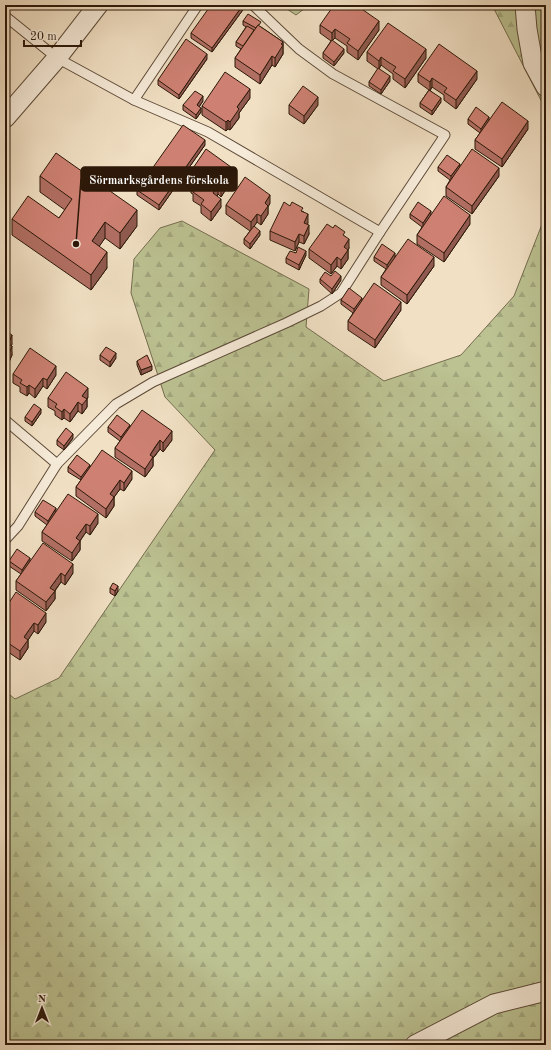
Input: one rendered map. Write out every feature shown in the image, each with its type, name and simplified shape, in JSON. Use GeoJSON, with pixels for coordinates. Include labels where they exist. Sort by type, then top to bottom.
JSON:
{"type":"FeatureCollection","features":[{"type":"Feature","properties":{"kind":"street"},"geometry":{"type":"LineString","coordinates":[[5,118],[57,58],[98,5]]}},
{"type":"Feature","properties":{"kind":"street"},"geometry":{"type":"LineString","coordinates":[[525,5],[526,29],[533,63],[546,87]]}},
{"type":"Feature","properties":{"kind":"street"},"geometry":{"type":"LineString","coordinates":[[415,1045],[494,1004],[546,991]]}},
{"type":"Feature","properties":{"kind":"lane"},"geometry":{"type":"LineString","coordinates":[[134,100],[198,5]]}},
{"type":"Feature","properties":{"kind":"lane"},"geometry":{"type":"LineString","coordinates":[[5,540],[18,526],[57,464],[116,404],[153,382],[286,323],[321,306],[341,293],[445,135],[333,74],[299,49],[253,5]]}},
{"type":"Feature","properties":{"kind":"lane"},"geometry":{"type":"LineString","coordinates":[[5,16],[57,58],[134,100],[208,132],[380,232]]}},
{"type":"Feature","properties":{"kind":"lane"},"geometry":{"type":"LineString","coordinates":[[5,420],[57,464]]}},
{"type":"Feature","properties":{"kind":"green space"},"geometry":{"type":"Polygon","coordinates":[[[281,5],[309,5],[296,15],[281,5]]]}},
{"type":"Feature","properties":{"kind":"green space"},"geometry":{"type":"Polygon","coordinates":[[[492,5],[546,5],[546,110],[492,5]]]}},
{"type":"Feature","properties":{"kind":"green space"},"geometry":{"type":"Polygon","coordinates":[[[546,214],[546,1045],[5,1045],[5,691],[15,699],[59,678],[215,450],[165,397],[131,293],[134,259],[160,228],[182,221],[309,289],[306,327],[384,381],[461,355],[514,296],[546,214]]]}},
{"type":"Feature","properties":{"kind":"building"},"geometry":{"type":"Polygon","coordinates":[[[211,5],[243,5],[212,48],[191,33],[211,5]]]}},
{"type":"Feature","properties":{"kind":"building"},"geometry":{"type":"Polygon","coordinates":[[[334,5],[356,5],[379,21],[358,51],[347,43],[350,39],[335,29],[332,33],[320,25],[334,5]]]}},
{"type":"Feature","properties":{"kind":"building"},"geometry":{"type":"Polygon","coordinates":[[[248,14],[261,22],[256,28],[243,21],[248,14]]]}},
{"type":"Feature","properties":{"kind":"building"},"geometry":{"type":"Polygon","coordinates":[[[388,23],[426,49],[405,79],[393,71],[396,67],[381,57],[379,61],[367,52],[388,23]]]}},
{"type":"Feature","properties":{"kind":"building"},"geometry":{"type":"Polygon","coordinates":[[[258,25],[283,42],[281,44],[283,45],[275,58],[272,56],[260,75],[235,58],[258,25]]]}},
{"type":"Feature","properties":{"kind":"building"},"geometry":{"type":"Polygon","coordinates":[[[247,26],[254,30],[243,46],[236,42],[247,26]]]}},
{"type":"Feature","properties":{"kind":"building"},"geometry":{"type":"Polygon","coordinates":[[[186,39],[207,54],[179,95],[158,80],[186,39]]]}},
{"type":"Feature","properties":{"kind":"building"},"geometry":{"type":"Polygon","coordinates":[[[332,40],[344,49],[334,62],[323,53],[332,40]]]}},
{"type":"Feature","properties":{"kind":"building"},"geometry":{"type":"Polygon","coordinates":[[[439,44],[477,71],[456,100],[444,92],[447,88],[432,78],[430,82],[418,74],[439,44]]]}},
{"type":"Feature","properties":{"kind":"building"},"geometry":{"type":"Polygon","coordinates":[[[378,68],[390,76],[381,90],[369,82],[378,68]]]}},
{"type":"Feature","properties":{"kind":"building"},"geometry":{"type":"Polygon","coordinates":[[[225,72],[250,89],[237,107],[239,109],[230,122],[228,120],[226,122],[202,106],[225,72]]]}},
{"type":"Feature","properties":{"kind":"building"},"geometry":{"type":"Polygon","coordinates":[[[303,86],[318,97],[304,116],[289,105],[303,86]]]}},
{"type":"Feature","properties":{"kind":"building"},"geometry":{"type":"Polygon","coordinates":[[[429,90],[441,98],[432,111],[420,103],[429,90]]]}},
{"type":"Feature","properties":{"kind":"building"},"geometry":{"type":"Polygon","coordinates":[[[195,91],[203,96],[197,105],[201,108],[196,115],[183,105],[195,91]]]}},
{"type":"Feature","properties":{"kind":"building"},"geometry":{"type":"Polygon","coordinates":[[[502,102],[528,121],[502,159],[475,140],[502,102]]]}},
{"type":"Feature","properties":{"kind":"building"},"geometry":{"type":"Polygon","coordinates":[[[476,107],[489,117],[481,129],[468,119],[476,107]]]}},
{"type":"Feature","properties":{"kind":"building"},"geometry":{"type":"Polygon","coordinates":[[[183,125],[205,140],[159,205],[137,190],[183,125]]]}},
{"type":"Feature","properties":{"kind":"building"},"geometry":{"type":"Polygon","coordinates":[[[206,149],[231,167],[225,175],[228,177],[221,188],[218,185],[213,193],[221,199],[211,212],[201,204],[204,200],[193,192],[196,188],[191,184],[193,182],[187,177],[206,149]]]}},
{"type":"Feature","properties":{"kind":"building"},"geometry":{"type":"Polygon","coordinates":[[[472,149],[499,168],[472,206],[446,187],[472,149]]]}},
{"type":"Feature","properties":{"kind":"building"},"geometry":{"type":"Polygon","coordinates":[[[56,153],[137,210],[120,233],[105,222],[92,241],[107,252],[91,275],[12,219],[28,196],[59,218],[72,199],[40,176],[56,153]]]}},
{"type":"Feature","properties":{"kind":"building"},"geometry":{"type":"Polygon","coordinates":[[[447,155],[460,164],[451,176],[438,167],[447,155]]]}},
{"type":"Feature","properties":{"kind":"building"},"geometry":{"type":"Polygon","coordinates":[[[245,177],[270,195],[265,203],[268,206],[261,216],[257,214],[251,222],[226,205],[245,177]]]}},
{"type":"Feature","properties":{"kind":"building"},"geometry":{"type":"Polygon","coordinates":[[[444,196],[470,215],[444,253],[417,235],[444,196]]]}},
{"type":"Feature","properties":{"kind":"building"},"geometry":{"type":"Polygon","coordinates":[[[284,202],[290,206],[292,202],[303,208],[301,211],[308,214],[304,223],[309,225],[304,236],[299,234],[295,242],[270,231],[284,202]]]}},
{"type":"Feature","properties":{"kind":"building"},"geometry":{"type":"Polygon","coordinates":[[[418,202],[431,211],[423,223],[410,214],[418,202]]]}},
{"type":"Feature","properties":{"kind":"building"},"geometry":{"type":"Polygon","coordinates":[[[327,224],[333,228],[335,225],[345,232],[343,235],[349,239],[344,247],[348,250],[341,260],[337,257],[331,265],[309,249],[327,224]]]}},
{"type":"Feature","properties":{"kind":"building"},"geometry":{"type":"Polygon","coordinates":[[[254,226],[260,231],[250,244],[244,239],[254,226]]]}},
{"type":"Feature","properties":{"kind":"building"},"geometry":{"type":"Polygon","coordinates":[[[408,239],[434,257],[407,295],[381,277],[408,239]]]}},
{"type":"Feature","properties":{"kind":"building"},"geometry":{"type":"Polygon","coordinates":[[[382,244],[395,253],[387,265],[374,257],[382,244]]]}},
{"type":"Feature","properties":{"kind":"building"},"geometry":{"type":"Polygon","coordinates":[[[298,247],[306,251],[299,265],[286,258],[290,251],[296,253],[298,247]]]}},
{"type":"Feature","properties":{"kind":"building"},"geometry":{"type":"Polygon","coordinates":[[[335,271],[341,276],[332,289],[320,279],[325,272],[331,276],[335,271]]]}},
{"type":"Feature","properties":{"kind":"building"},"geometry":{"type":"Polygon","coordinates":[[[374,283],[401,302],[375,340],[348,321],[374,283]]]}},
{"type":"Feature","properties":{"kind":"building"},"geometry":{"type":"Polygon","coordinates":[[[349,288],[362,298],[354,309],[341,300],[349,288]]]}},
{"type":"Feature","properties":{"kind":"building"},"geometry":{"type":"Polygon","coordinates":[[[5,331],[12,335],[8,344],[12,346],[9,353],[5,351],[5,331]]]}},
{"type":"Feature","properties":{"kind":"building"},"geometry":{"type":"Polygon","coordinates":[[[106,347],[116,353],[110,362],[100,355],[106,347]]]}},
{"type":"Feature","properties":{"kind":"building"},"geometry":{"type":"Polygon","coordinates":[[[30,348],[56,366],[47,380],[43,378],[35,389],[29,385],[27,387],[20,383],[22,380],[13,374],[30,348]]]}},
{"type":"Feature","properties":{"kind":"building"},"geometry":{"type":"Polygon","coordinates":[[[147,355],[152,366],[141,370],[137,361],[147,355]]]}},
{"type":"Feature","properties":{"kind":"building"},"geometry":{"type":"Polygon","coordinates":[[[66,372],[88,388],[82,396],[87,399],[82,405],[78,402],[70,414],[64,409],[62,412],[55,407],[57,404],[48,398],[66,372]]]}},
{"type":"Feature","properties":{"kind":"building"},"geometry":{"type":"Polygon","coordinates":[[[34,404],[41,409],[32,422],[25,417],[34,404]]]}},
{"type":"Feature","properties":{"kind":"building"},"geometry":{"type":"Polygon","coordinates":[[[142,410],[172,431],[163,443],[160,440],[155,447],[150,455],[153,457],[145,469],[115,448],[142,410]]]}},
{"type":"Feature","properties":{"kind":"building"},"geometry":{"type":"Polygon","coordinates":[[[117,415],[130,425],[121,437],[108,427],[117,415]]]}},
{"type":"Feature","properties":{"kind":"building"},"geometry":{"type":"Polygon","coordinates":[[[66,428],[73,434],[64,446],[57,440],[66,428]]]}},
{"type":"Feature","properties":{"kind":"building"},"geometry":{"type":"Polygon","coordinates":[[[102,450],[132,471],[124,483],[120,480],[110,494],[114,497],[106,509],[76,487],[102,450]]]}},
{"type":"Feature","properties":{"kind":"building"},"geometry":{"type":"Polygon","coordinates":[[[77,455],[90,465],[81,477],[68,467],[77,455]]]}},
{"type":"Feature","properties":{"kind":"building"},"geometry":{"type":"Polygon","coordinates":[[[68,494],[98,514],[90,526],[86,524],[76,538],[80,541],[72,553],[42,532],[68,494]]]}},
{"type":"Feature","properties":{"kind":"building"},"geometry":{"type":"Polygon","coordinates":[[[43,500],[56,508],[48,521],[35,512],[43,500]]]}},
{"type":"Feature","properties":{"kind":"building"},"geometry":{"type":"Polygon","coordinates":[[[43,543],[73,564],[65,576],[61,573],[50,588],[55,591],[46,602],[16,581],[43,543]]]}},
{"type":"Feature","properties":{"kind":"building"},"geometry":{"type":"Polygon","coordinates":[[[17,549],[30,558],[22,570],[9,561],[17,549]]]}},
{"type":"Feature","properties":{"kind":"building"},"geometry":{"type":"Polygon","coordinates":[[[113,583],[118,586],[115,591],[110,588],[113,583]]]}},
{"type":"Feature","properties":{"kind":"building"},"geometry":{"type":"Polygon","coordinates":[[[16,592],[46,613],[38,625],[34,623],[24,637],[28,640],[20,651],[5,641],[5,609],[16,592]]]}},
{"type":"Feature","properties":{"kind":"place","name":"Sörmarksgårdens förskola"},"geometry":{"type":"Point","coordinates":[76,244]}}]}
